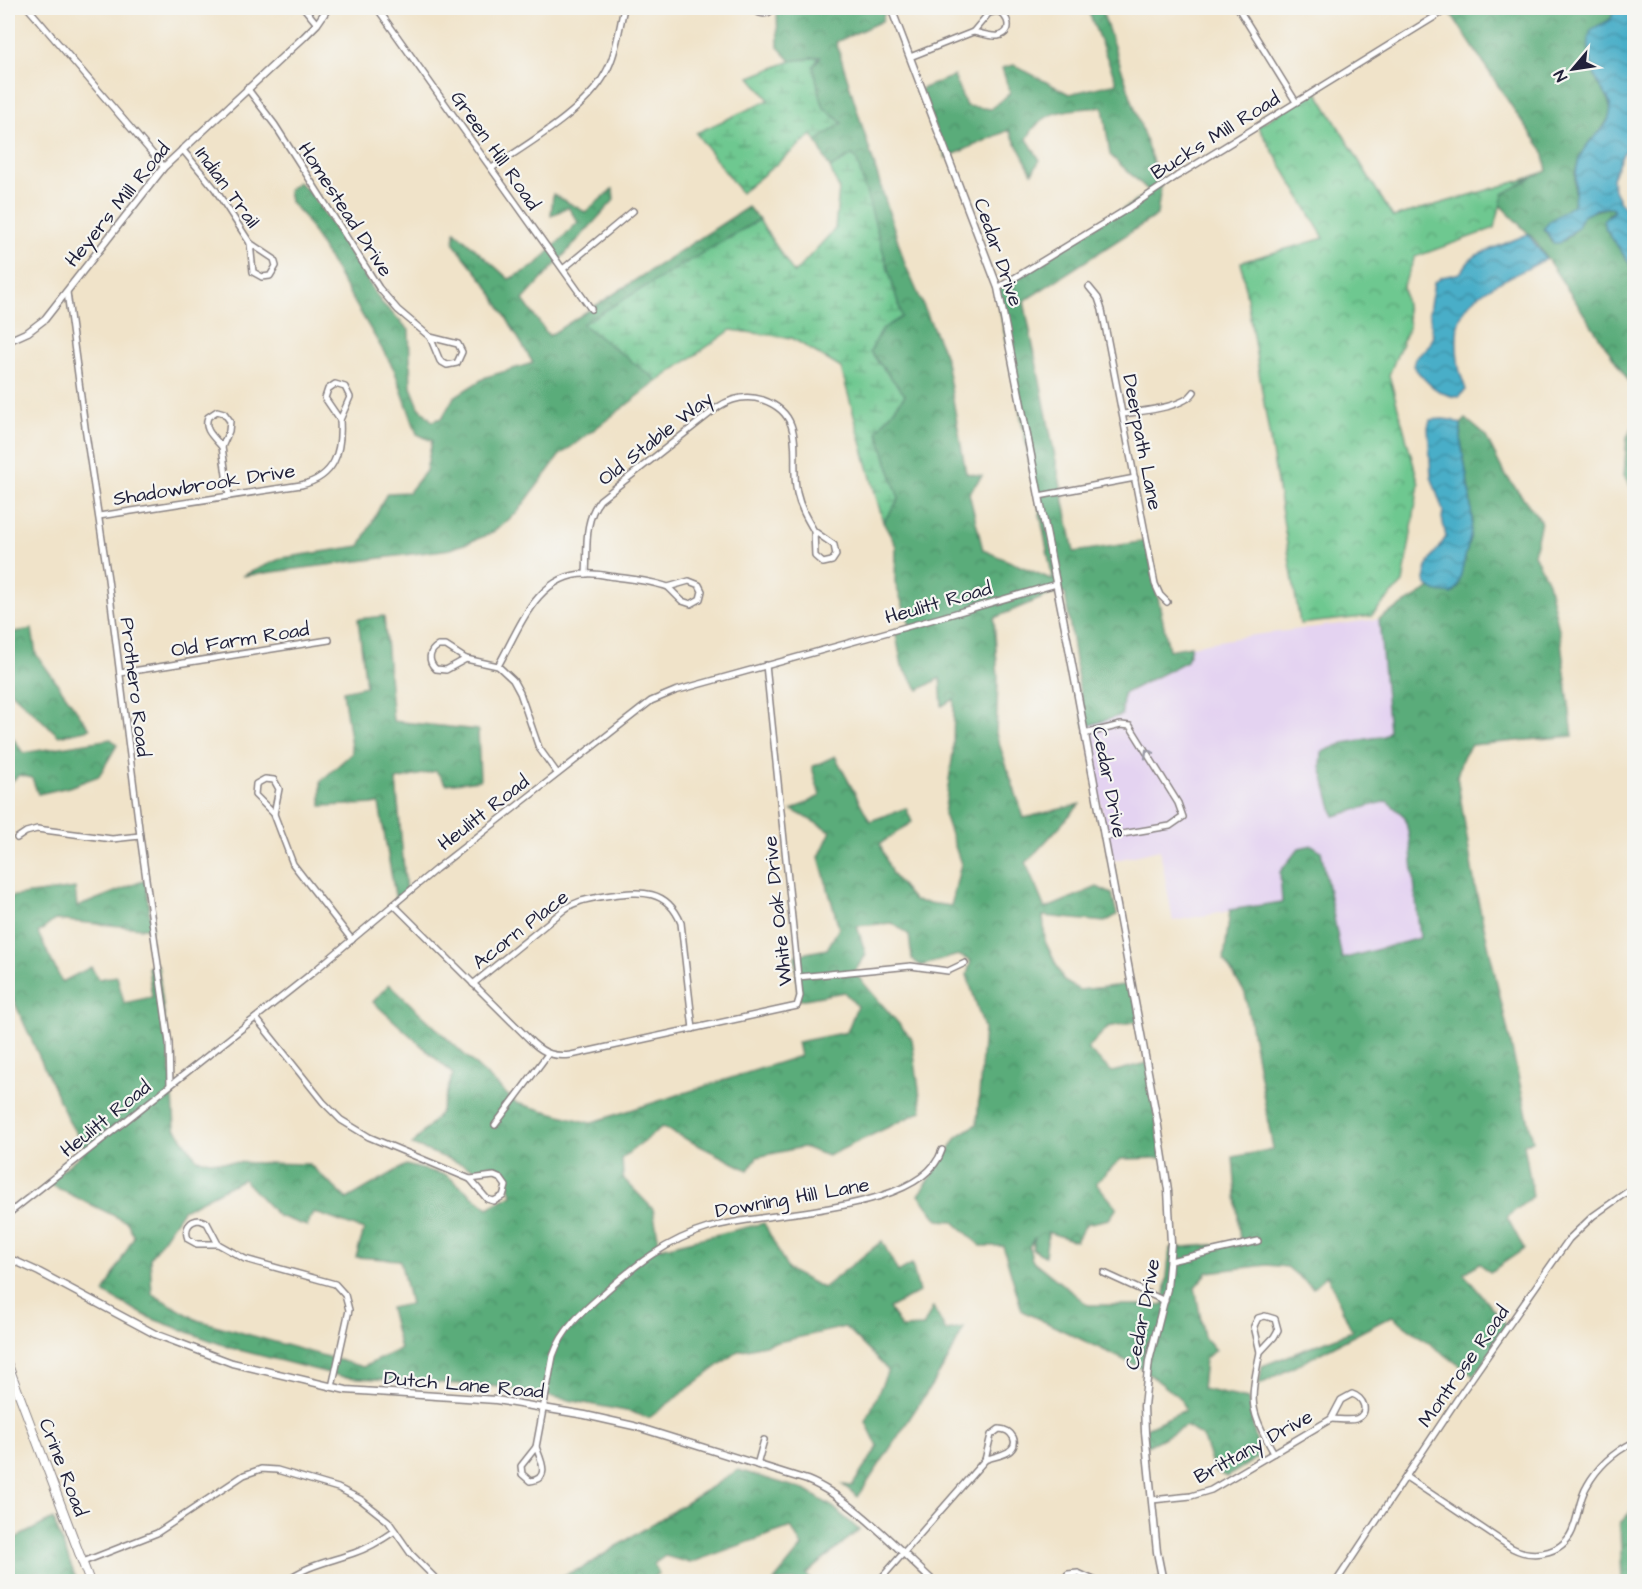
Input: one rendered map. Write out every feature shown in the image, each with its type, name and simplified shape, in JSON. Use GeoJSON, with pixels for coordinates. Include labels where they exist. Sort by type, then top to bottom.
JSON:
{"type":"FeatureCollection","features":[{"type":"Feature","properties":{"kind":"main road","name":"Crine Road"},"geometry":{"type":"LineString","coordinates":[[8,1365],[90,1581]]}},
{"type":"Feature","properties":{"kind":"street"},"geometry":{"type":"LineString","coordinates":[[27,8],[164,167]]}},
{"type":"Feature","properties":{"kind":"street"},"geometry":{"type":"LineString","coordinates":[[304,8],[317,24]]}},
{"type":"Feature","properties":{"kind":"street","name":"Heyers Mill Road"},"geometry":{"type":"LineString","coordinates":[[8,341],[35,328],[51,312],[164,167],[317,24],[328,8]]}},
{"type":"Feature","properties":{"kind":"street","name":"Green Hill Road"},"geometry":{"type":"LineString","coordinates":[[377,8],[591,309]]}},
{"type":"Feature","properties":{"kind":"street"},"geometry":{"type":"LineString","coordinates":[[492,168],[579,107],[593,93],[609,65],[624,8]]}},
{"type":"Feature","properties":{"kind":"street"},"geometry":{"type":"LineString","coordinates":[[751,8],[763,14],[774,8]]}},
{"type":"Feature","properties":{"kind":"street","name":"Cedar Drive"},"geometry":{"type":"LineString","coordinates":[[891,8],[998,288],[1162,1151],[1171,1215],[1170,1261],[1165,1301],[1149,1361],[1144,1406],[1157,1552],[1162,1579]]}},
{"type":"Feature","properties":{"kind":"street"},"geometry":{"type":"LineString","coordinates":[[1238,8],[1296,102]]}},
{"type":"Feature","properties":{"kind":"street","name":"Bucks Mill Road"},"geometry":{"type":"LineString","coordinates":[[998,288],[1449,8]]}},
{"type":"Feature","properties":{"kind":"street"},"geometry":{"type":"LineString","coordinates":[[910,57],[973,32],[993,11],[1004,14],[1008,21],[1007,29],[999,36],[973,32]]}},
{"type":"Feature","properties":{"kind":"street","name":"Homestead Drive"},"geometry":{"type":"LineString","coordinates":[[247,88],[275,125],[379,288],[398,310],[430,337],[458,344],[462,352],[458,363],[447,365],[440,361],[430,337]]}},
{"type":"Feature","properties":{"kind":"street","name":"Indian Trail"},"geometry":{"type":"LineString","coordinates":[[182,148],[215,189],[250,243],[274,259],[276,266],[270,276],[262,277],[253,272],[250,243]]}},
{"type":"Feature","properties":{"kind":"street"},"geometry":{"type":"LineString","coordinates":[[563,269],[633,211]]}},
{"type":"Feature","properties":{"kind":"street","name":"Deerpath Lane"},"geometry":{"type":"LineString","coordinates":[[1089,287],[1098,298],[1102,310],[1155,584],[1160,595],[1167,602]]}},
{"type":"Feature","properties":{"kind":"street","name":"Prothero Road"},"geometry":{"type":"LineString","coordinates":[[68,292],[169,1043],[170,1085]]}},
{"type":"Feature","properties":{"kind":"street","name":"Shadowbrook Drive"},"geometry":{"type":"LineString","coordinates":[[99,516],[301,485],[320,477],[331,466],[339,452],[340,420],[350,397],[346,388],[338,384],[328,389],[325,398],[340,420]]}},
{"type":"Feature","properties":{"kind":"street"},"geometry":{"type":"LineString","coordinates":[[1122,414],[1176,404],[1191,397],[1194,392]]}},
{"type":"Feature","properties":{"kind":"street","name":"Old Stable Way"},"geometry":{"type":"LineString","coordinates":[[586,574],[588,526],[593,510],[600,500],[718,407],[739,398],[753,398],[768,402],[780,410],[790,422],[796,440],[797,493],[802,510],[814,531]]}},
{"type":"Feature","properties":{"kind":"street"},"geometry":{"type":"LineString","coordinates":[[222,447],[209,432],[206,424],[208,417],[217,411],[224,412],[230,421],[229,431],[222,447],[229,496]]}},
{"type":"Feature","properties":{"kind":"street"},"geometry":{"type":"LineString","coordinates":[[1039,496],[1135,478]]}},
{"type":"Feature","properties":{"kind":"street"},"geometry":{"type":"LineString","coordinates":[[814,531],[834,545],[837,555],[832,561],[820,562],[815,556],[814,531]]}},
{"type":"Feature","properties":{"kind":"street"},"geometry":{"type":"LineString","coordinates":[[498,666],[538,596],[566,577],[586,574],[647,581],[668,587],[682,601],[689,604],[698,601],[702,595],[701,588],[695,582],[682,582],[668,587]]}},
{"type":"Feature","properties":{"kind":"street","name":"Heulitt Road"},"geometry":{"type":"LineString","coordinates":[[8,1214],[256,1018],[436,869],[651,701],[675,691],[1056,584]]}},
{"type":"Feature","properties":{"kind":"street","name":"Old Farm Road"},"geometry":{"type":"LineString","coordinates":[[120,673],[329,640]]}},
{"type":"Feature","properties":{"kind":"street"},"geometry":{"type":"LineString","coordinates":[[466,659],[443,670],[433,666],[430,655],[435,648],[443,645],[466,659],[498,666],[517,686],[539,748],[557,773]]}},
{"type":"Feature","properties":{"kind":"street","name":"White Oak Drive"},"geometry":{"type":"LineString","coordinates":[[548,1054],[571,1055],[693,1029],[794,1007],[801,999],[766,665]]}},
{"type":"Feature","properties":{"kind":"street"},"geometry":{"type":"LineString","coordinates":[[1084,734],[1121,725],[1130,726],[1178,803],[1183,818],[1173,825],[1104,837]]}},
{"type":"Feature","properties":{"kind":"street"},"geometry":{"type":"LineString","coordinates":[[274,814],[279,789],[274,780],[262,780],[256,784],[255,795],[274,814],[293,864],[352,940]]}},
{"type":"Feature","properties":{"kind":"street"},"geometry":{"type":"LineString","coordinates":[[18,838],[26,832],[37,829],[112,839],[140,836]]}},
{"type":"Feature","properties":{"kind":"street","name":"Acorn Place"},"geometry":{"type":"LineString","coordinates":[[473,984],[576,902],[627,893],[647,893],[667,902],[681,923],[693,1029]]}},
{"type":"Feature","properties":{"kind":"street"},"geometry":{"type":"LineString","coordinates":[[394,905],[538,1048],[548,1054],[495,1125]]}},
{"type":"Feature","properties":{"kind":"street"},"geometry":{"type":"LineString","coordinates":[[798,977],[911,966],[950,970],[965,963]]}},
{"type":"Feature","properties":{"kind":"street"},"geometry":{"type":"LineString","coordinates":[[256,1018],[322,1102],[341,1120],[369,1137],[470,1179],[499,1178],[504,1182],[505,1193],[499,1200],[487,1200],[470,1179]]}},
{"type":"Feature","properties":{"kind":"street","name":"Downing Hill Lane"},"geometry":{"type":"LineString","coordinates":[[536,1447],[553,1356],[566,1329],[623,1276],[653,1253],[687,1235],[723,1223],[831,1208],[879,1197],[899,1189],[929,1171],[939,1161],[942,1150]]}},
{"type":"Feature","properties":{"kind":"street","name":"Montrose Road"},"geometry":{"type":"LineString","coordinates":[[1336,1581],[1458,1398],[1569,1239],[1593,1216],[1635,1187]]}},
{"type":"Feature","properties":{"kind":"street"},"geometry":{"type":"LineString","coordinates":[[218,1244],[204,1221],[197,1220],[188,1225],[187,1237],[193,1243],[218,1244],[245,1259],[326,1281],[342,1290],[349,1310],[332,1387]]}},
{"type":"Feature","properties":{"kind":"street"},"geometry":{"type":"LineString","coordinates":[[1170,1261],[1258,1241]]}},
{"type":"Feature","properties":{"kind":"street","name":"Dutch Lane Road"},"geometry":{"type":"LineString","coordinates":[[8,1260],[39,1272],[125,1319],[184,1346],[232,1363],[332,1387],[369,1392],[496,1400],[634,1426],[807,1480],[825,1488],[852,1508],[934,1581]]}},
{"type":"Feature","properties":{"kind":"street"},"geometry":{"type":"LineString","coordinates":[[1104,1273],[1165,1301]]}},
{"type":"Feature","properties":{"kind":"street"},"geometry":{"type":"LineString","coordinates":[[1260,1352],[1278,1330],[1277,1323],[1268,1316],[1258,1318],[1254,1326],[1260,1352],[1253,1386],[1253,1405],[1257,1422],[1274,1453]]}},
{"type":"Feature","properties":{"kind":"street","name":"Brittany Drive"},"geometry":{"type":"LineString","coordinates":[[1152,1500],[1206,1492],[1331,1419],[1345,1396],[1355,1395],[1363,1402],[1363,1413],[1356,1419],[1331,1419]]}},
{"type":"Feature","properties":{"kind":"street"},"geometry":{"type":"LineString","coordinates":[[878,1581],[985,1460],[1011,1449],[1014,1441],[1010,1431],[1001,1429],[993,1432],[985,1460]]}},
{"type":"Feature","properties":{"kind":"street"},"geometry":{"type":"LineString","coordinates":[[757,1465],[764,1440]]}},
{"type":"Feature","properties":{"kind":"street"},"geometry":{"type":"LineString","coordinates":[[1406,1477],[1512,1548],[1525,1554],[1539,1554],[1553,1550],[1568,1538],[1575,1525],[1582,1496],[1597,1471],[1617,1452],[1635,1442]]}},
{"type":"Feature","properties":{"kind":"street"},"geometry":{"type":"LineString","coordinates":[[536,1447],[544,1470],[542,1476],[530,1481],[522,1474],[521,1466],[536,1447]]}},
{"type":"Feature","properties":{"kind":"street"},"geometry":{"type":"LineString","coordinates":[[83,1562],[158,1533],[244,1474],[261,1469],[277,1470],[346,1492],[375,1509],[396,1531],[419,1563],[439,1581]]}},
{"type":"Feature","properties":{"kind":"street"},"geometry":{"type":"LineString","coordinates":[[285,1581],[305,1568],[320,1562],[364,1550],[396,1531]]}},
{"type":"Feature","properties":{"kind":"street"},"geometry":{"type":"LineString","coordinates":[[1062,1581],[1072,1572],[1098,1581]]}},
{"type":"Feature","properties":{"kind":"street"},"geometry":{"type":"LineString","coordinates":[[1110,1581],[1162,1579]]}},
{"type":"Feature","properties":{"kind":"shaded area"},"geometry":{"type":"Polygon","coordinates":[[[1379,619],[1389,731],[1384,736],[1344,743],[1387,801],[1405,817],[1410,842],[1420,939],[1342,960],[1282,902],[1173,921],[1160,850],[1112,861],[1085,727],[1122,715],[1123,695],[1187,661],[1191,646],[1247,636],[1379,619]]]}},
{"type":"Feature","properties":{"kind":"green space"},"geometry":{"type":"Polygon","coordinates":[[[777,8],[886,8],[882,21],[836,42],[905,264],[945,355],[966,473],[982,476],[969,493],[983,550],[1053,580],[996,290],[1150,192],[1110,155],[1103,107],[1059,112],[1041,121],[1027,139],[1040,160],[1032,173],[1009,130],[946,158],[921,89],[954,76],[966,106],[991,109],[1010,93],[1002,68],[1014,65],[1069,94],[1117,83],[1087,8],[1101,8],[1161,186],[1157,215],[1024,301],[1074,552],[1146,541],[1169,650],[1191,646],[1187,661],[1123,694],[1122,715],[1085,727],[1065,593],[1049,595],[994,618],[998,679],[996,734],[1024,818],[1080,804],[1026,863],[1045,909],[1097,887],[1112,894],[1117,915],[1105,922],[1043,916],[1045,941],[1064,981],[1079,990],[1132,984],[1139,1021],[1108,1027],[1087,1049],[1112,1072],[1147,1063],[1162,1158],[1121,1159],[1096,1183],[1117,1208],[1109,1219],[1086,1224],[1076,1241],[1047,1232],[1045,1256],[1032,1249],[1035,1237],[1029,1247],[1032,1260],[1088,1305],[1164,1305],[1170,1248],[1240,1243],[1233,1157],[1273,1149],[1245,993],[1224,960],[1230,910],[1282,902],[1280,872],[1299,848],[1312,845],[1321,851],[1342,959],[1420,938],[1410,842],[1405,817],[1387,801],[1334,816],[1321,767],[1322,752],[1344,743],[1384,736],[1389,731],[1379,619],[1431,588],[1435,591],[1455,592],[1457,588],[1472,521],[1461,442],[1461,424],[1466,419],[1485,435],[1504,473],[1541,521],[1534,554],[1548,582],[1560,634],[1573,736],[1471,745],[1462,759],[1457,776],[1475,887],[1533,1141],[1524,1144],[1533,1196],[1507,1217],[1524,1249],[1490,1272],[1479,1263],[1464,1274],[1508,1327],[1474,1376],[1392,1316],[1259,1385],[1262,1366],[1352,1331],[1327,1275],[1313,1288],[1287,1267],[1267,1265],[1208,1272],[1195,1287],[1204,1337],[1215,1350],[1205,1359],[1202,1389],[1248,1399],[1259,1457],[1227,1477],[1215,1472],[1202,1436],[1186,1426],[1147,1446],[1146,1428],[1185,1410],[1180,1398],[1141,1368],[1022,1311],[1003,1246],[981,1246],[953,1221],[938,1220],[919,1195],[958,1136],[977,1124],[984,1028],[967,975],[971,961],[958,955],[921,966],[912,959],[909,935],[892,923],[857,926],[866,955],[854,972],[912,1039],[922,1111],[828,1156],[803,1147],[757,1157],[748,1170],[662,1127],[622,1158],[623,1178],[653,1209],[660,1248],[764,1223],[788,1270],[823,1288],[882,1241],[898,1272],[912,1264],[919,1292],[889,1308],[901,1328],[923,1327],[933,1307],[946,1331],[964,1328],[946,1363],[858,1497],[843,1485],[852,1486],[878,1447],[866,1422],[888,1370],[845,1327],[738,1351],[649,1418],[631,1412],[501,1387],[344,1377],[231,1348],[150,1318],[104,1293],[134,1236],[127,1222],[47,1183],[86,1150],[68,1120],[13,999],[8,1002],[8,897],[75,888],[77,907],[145,880],[152,929],[55,920],[38,933],[62,982],[91,967],[98,979],[117,976],[124,1003],[152,997],[148,967],[158,965],[172,1081],[175,1128],[197,1159],[219,1162],[309,1164],[347,1199],[406,1165],[446,1175],[488,1208],[512,1195],[506,1172],[491,1164],[477,1170],[412,1145],[440,1113],[453,1074],[373,1002],[389,984],[516,1103],[590,1123],[800,1056],[797,1042],[847,1032],[857,1006],[844,992],[799,1000],[795,955],[827,949],[839,928],[819,857],[831,831],[792,810],[820,796],[812,767],[835,756],[870,821],[906,808],[912,822],[880,844],[892,874],[914,901],[951,906],[961,864],[944,814],[953,753],[954,699],[942,706],[940,678],[919,690],[902,666],[895,630],[910,625],[895,583],[896,546],[883,522],[899,499],[877,431],[905,395],[870,352],[882,329],[852,155],[830,168],[816,141],[842,123],[823,107],[813,66],[820,57],[791,61],[778,47],[777,8]],[[243,1179],[183,1210],[150,1258],[152,1294],[197,1320],[363,1367],[400,1349],[390,1308],[410,1304],[400,1260],[356,1257],[364,1230],[313,1212],[307,1226],[278,1216],[243,1179]]]}},
{"type":"Feature","properties":{"kind":"green space"},"geometry":{"type":"Polygon","coordinates":[[[1456,8],[1615,8],[1611,19],[1592,30],[1600,86],[1607,95],[1611,111],[1609,118],[1580,157],[1575,172],[1573,205],[1544,228],[1551,242],[1565,240],[1578,227],[1583,216],[1610,207],[1613,209],[1613,212],[1608,214],[1605,228],[1634,270],[1634,389],[1534,239],[1488,193],[1547,171],[1543,150],[1450,12],[1456,8]]]}},
{"type":"Feature","properties":{"kind":"green space"},"geometry":{"type":"Polygon","coordinates":[[[820,57],[813,66],[823,107],[842,123],[816,141],[812,135],[741,193],[696,133],[769,100],[750,77],[791,61],[820,57]]]}},
{"type":"Feature","properties":{"kind":"green space"},"geometry":{"type":"Polygon","coordinates":[[[1316,90],[1393,217],[1533,177],[1503,194],[1495,228],[1415,257],[1403,286],[1409,326],[1389,375],[1419,484],[1403,583],[1371,616],[1300,624],[1241,262],[1324,238],[1258,126],[1316,90]]]}},
{"type":"Feature","properties":{"kind":"green space"},"geometry":{"type":"Polygon","coordinates":[[[853,155],[857,161],[902,317],[882,329],[870,352],[905,395],[877,431],[899,499],[883,522],[841,368],[792,338],[731,330],[658,381],[582,324],[759,220],[794,273],[835,229],[839,189],[830,168],[853,155]]]}},
{"type":"Feature","properties":{"kind":"green space"},"geometry":{"type":"Polygon","coordinates":[[[298,182],[311,193],[381,302],[409,330],[411,387],[419,407],[432,421],[442,418],[454,397],[486,377],[533,363],[487,285],[454,244],[455,231],[509,279],[535,266],[578,222],[568,207],[551,216],[553,194],[585,212],[613,189],[614,200],[523,300],[549,336],[748,207],[759,220],[583,324],[658,381],[559,456],[517,513],[490,534],[451,549],[242,576],[282,558],[360,546],[387,493],[409,492],[426,471],[432,441],[417,434],[394,369],[304,217],[290,202],[288,190],[298,182]]]}},
{"type":"Feature","properties":{"kind":"green space"},"geometry":{"type":"Polygon","coordinates":[[[1634,425],[1634,491],[1624,476],[1627,437],[1634,425]]]}},
{"type":"Feature","properties":{"kind":"green space"},"geometry":{"type":"Polygon","coordinates":[[[384,616],[393,721],[478,730],[480,780],[446,784],[436,771],[396,780],[406,892],[396,901],[379,804],[321,806],[321,781],[352,753],[343,691],[366,686],[358,619],[384,616]]]}},
{"type":"Feature","properties":{"kind":"green space"},"geometry":{"type":"Polygon","coordinates":[[[32,629],[36,654],[90,729],[59,736],[8,689],[8,633],[32,629]]]}},
{"type":"Feature","properties":{"kind":"green space"},"geometry":{"type":"Polygon","coordinates":[[[8,731],[23,753],[111,739],[117,745],[99,776],[69,787],[38,794],[32,778],[19,775],[8,785],[8,731]]]}},
{"type":"Feature","properties":{"kind":"green space"},"geometry":{"type":"Polygon","coordinates":[[[738,1470],[805,1490],[833,1507],[859,1530],[806,1574],[811,1581],[774,1581],[802,1547],[791,1527],[690,1563],[665,1556],[654,1564],[659,1574],[645,1581],[549,1581],[584,1567],[738,1470]]]}},
{"type":"Feature","properties":{"kind":"green space"},"geometry":{"type":"Polygon","coordinates":[[[1634,1508],[1634,1581],[1622,1581],[1620,1523],[1634,1508]]]}},
{"type":"Feature","properties":{"kind":"green space"},"geometry":{"type":"Polygon","coordinates":[[[53,1519],[77,1581],[8,1581],[8,1542],[53,1519]]]}},
{"type":"Feature","properties":{"kind":"water"},"geometry":{"type":"Polygon","coordinates":[[[1615,8],[1634,8],[1634,137],[1621,157],[1612,179],[1619,200],[1634,218],[1634,270],[1605,228],[1603,220],[1614,211],[1612,207],[1597,209],[1583,216],[1578,227],[1560,243],[1553,243],[1544,228],[1573,205],[1579,159],[1586,146],[1602,129],[1610,114],[1610,104],[1595,76],[1590,56],[1589,35],[1595,27],[1611,19],[1615,8]]]}},
{"type":"Feature","properties":{"kind":"water"},"geometry":{"type":"Polygon","coordinates":[[[1528,234],[1546,259],[1487,289],[1468,306],[1459,321],[1457,341],[1460,370],[1466,390],[1459,397],[1439,391],[1428,383],[1413,366],[1415,359],[1430,344],[1433,337],[1429,311],[1434,283],[1442,277],[1460,273],[1477,255],[1528,234]]]}},
{"type":"Feature","properties":{"kind":"water"},"geometry":{"type":"Polygon","coordinates":[[[1442,419],[1461,424],[1461,442],[1472,521],[1458,587],[1452,594],[1435,591],[1426,585],[1425,578],[1430,560],[1446,537],[1443,511],[1431,476],[1428,427],[1430,420],[1442,419]]]}}]}
